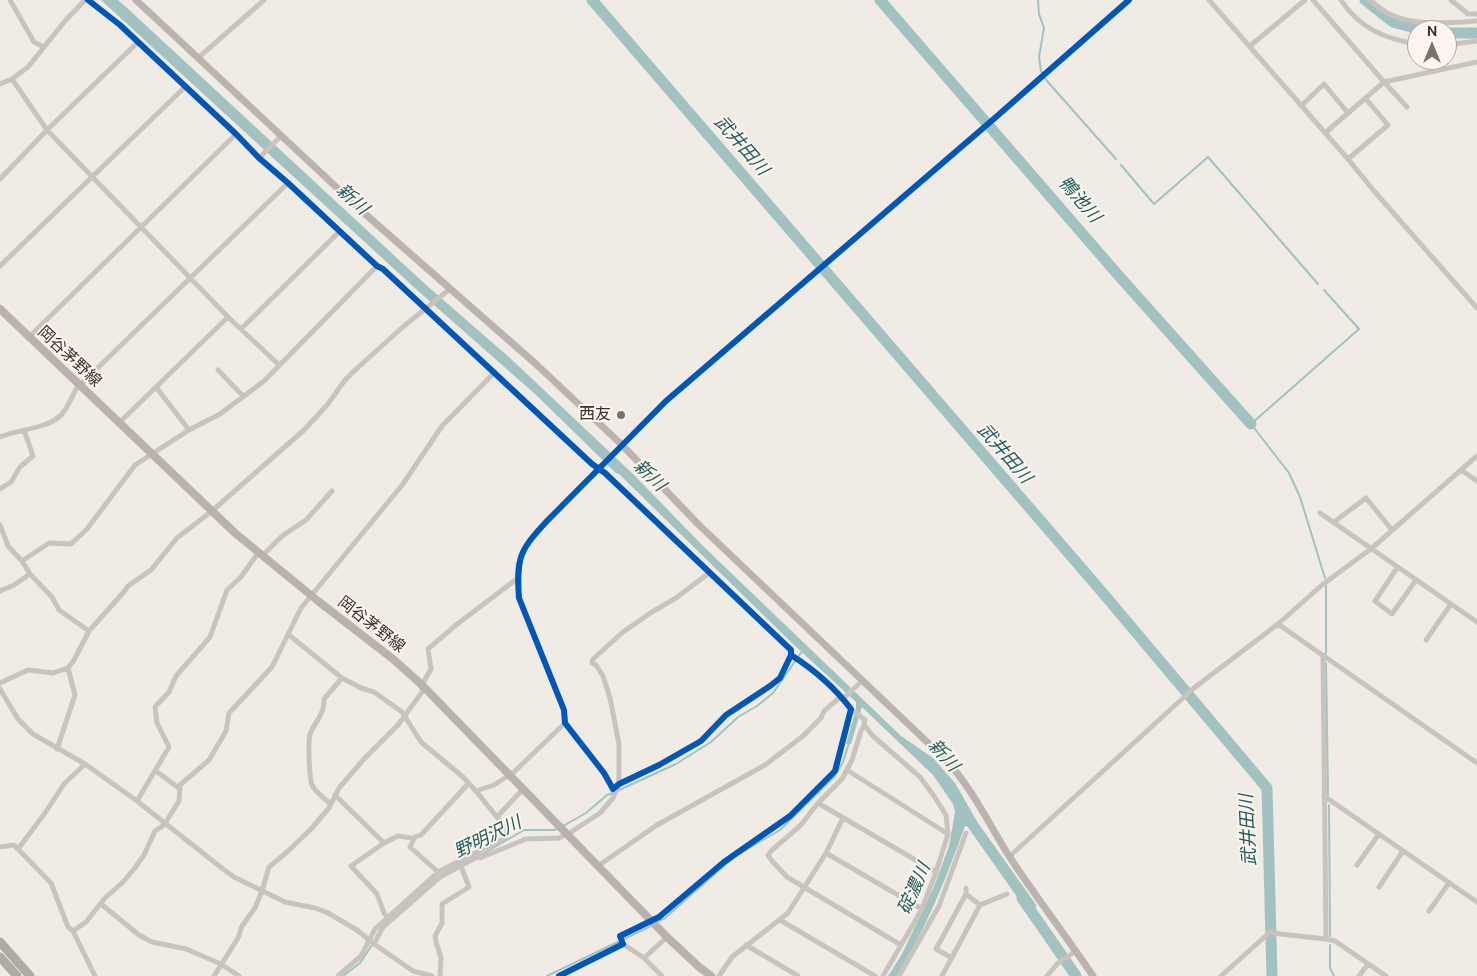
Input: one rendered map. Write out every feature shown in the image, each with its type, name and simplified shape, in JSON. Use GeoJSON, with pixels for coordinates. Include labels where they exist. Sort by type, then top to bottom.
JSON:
{"type":"FeatureCollection","features":[{"type":"Feature","properties":{"kind":"highway"},"geometry":{"type":"LineString","coordinates":[[0,942],[30,976]]}},
{"type":"Feature","properties":{"kind":"highway"},"geometry":{"type":"LineString","coordinates":[[0,957],[17,976]]}},
{"type":"Feature","properties":{"kind":"main road","name":"岡谷茅野線"},"geometry":{"type":"LineString","coordinates":[[0,309],[151,454],[260,554],[393,659],[422,685],[667,937],[711,976]]}},
{"type":"Feature","properties":{"kind":"street"},"geometry":{"type":"LineString","coordinates":[[10,0],[34,42],[44,47]]}},
{"type":"Feature","properties":{"kind":"street"},"geometry":{"type":"LineString","coordinates":[[0,84],[12,79],[28,67],[86,0],[120,24],[377,266],[428,308],[495,372],[600,467],[708,573],[791,650],[791,655],[780,678],[726,715],[701,741],[659,765],[619,784],[613,789],[604,773],[565,723],[564,710],[519,598],[520,558],[529,540],[600,467],[666,401],[1129,0]]}},
{"type":"Feature","properties":{"kind":"street"},"geometry":{"type":"LineString","coordinates":[[136,0],[198,58],[278,138],[364,213],[447,291],[537,365],[619,448],[861,683],[961,776],[1036,897],[1094,976]]}},
{"type":"Feature","properties":{"kind":"street"},"geometry":{"type":"LineString","coordinates":[[198,58],[264,0]]}},
{"type":"Feature","properties":{"kind":"street"},"geometry":{"type":"LineString","coordinates":[[1209,0],[1374,191],[1476,305]]}},
{"type":"Feature","properties":{"kind":"street"},"geometry":{"type":"LineString","coordinates":[[1250,46],[1305,0]]}},
{"type":"Feature","properties":{"kind":"street"},"geometry":{"type":"LineString","coordinates":[[1313,0],[1407,106]]}},
{"type":"Feature","properties":{"kind":"street"},"geometry":{"type":"LineString","coordinates":[[1342,0],[1346,7],[1370,30],[1388,38],[1407,42]]}},
{"type":"Feature","properties":{"kind":"street"},"geometry":{"type":"LineString","coordinates":[[1370,0],[1396,17],[1431,24],[1477,21]]}},
{"type":"Feature","properties":{"kind":"street"},"geometry":{"type":"LineString","coordinates":[[1451,0],[1468,14],[1476,13]]}},
{"type":"Feature","properties":{"kind":"street"},"geometry":{"type":"LineString","coordinates":[[1457,44],[1477,41]]}},
{"type":"Feature","properties":{"kind":"street"},"geometry":{"type":"LineString","coordinates":[[0,179],[47,130],[138,42]]}},
{"type":"Feature","properties":{"kind":"street"},"geometry":{"type":"LineString","coordinates":[[1325,133],[1384,82],[1477,62]]}},
{"type":"Feature","properties":{"kind":"street"},"geometry":{"type":"LineString","coordinates":[[12,79],[47,130],[228,317],[280,365]]}},
{"type":"Feature","properties":{"kind":"street"},"geometry":{"type":"LineString","coordinates":[[1301,106],[1324,84],[1348,113]]}},
{"type":"Feature","properties":{"kind":"street"},"geometry":{"type":"LineString","coordinates":[[0,266],[186,86]]}},
{"type":"Feature","properties":{"kind":"street"},"geometry":{"type":"LineString","coordinates":[[1348,160],[1388,125],[1365,98]]}},
{"type":"Feature","properties":{"kind":"street"},"geometry":{"type":"LineString","coordinates":[[29,337],[236,134]]}},
{"type":"Feature","properties":{"kind":"street"},"geometry":{"type":"LineString","coordinates":[[260,156],[278,138]]}},
{"type":"Feature","properties":{"kind":"street"},"geometry":{"type":"LineString","coordinates":[[0,437],[12,432],[42,425],[61,415],[76,389],[288,183]]}},
{"type":"Feature","properties":{"kind":"street"},"geometry":{"type":"LineString","coordinates":[[241,329],[340,231]]}},
{"type":"Feature","properties":{"kind":"street"},"geometry":{"type":"LineString","coordinates":[[22,561],[49,543],[71,544],[87,529],[135,465],[189,430],[220,414],[264,381],[377,266]]}},
{"type":"Feature","properties":{"kind":"street"},"geometry":{"type":"LineString","coordinates":[[0,682],[28,670],[53,673],[68,668],[89,631],[124,593],[128,586],[151,570],[177,538],[212,511],[304,430],[328,404],[345,380],[404,326],[447,291]]}},
{"type":"Feature","properties":{"kind":"street"},"geometry":{"type":"LineString","coordinates":[[119,423],[228,317]]}},
{"type":"Feature","properties":{"kind":"street"},"geometry":{"type":"LineString","coordinates":[[218,370],[243,396]]}},
{"type":"Feature","properties":{"kind":"street"},"geometry":{"type":"LineString","coordinates":[[72,931],[86,922],[134,869],[144,855],[155,831],[164,825],[179,801],[180,785],[209,760],[226,731],[229,713],[272,667],[301,608],[403,484],[442,426],[495,372]]}},
{"type":"Feature","properties":{"kind":"street"},"geometry":{"type":"LineString","coordinates":[[156,387],[189,430]]}},
{"type":"Feature","properties":{"kind":"street"},"geometry":{"type":"LineString","coordinates":[[0,489],[11,482],[20,467],[33,456],[24,430]]}},
{"type":"Feature","properties":{"kind":"street"},"geometry":{"type":"LineString","coordinates":[[1010,856],[1194,688],[1278,624],[1322,585],[1372,548],[1477,456]]}},
{"type":"Feature","properties":{"kind":"street"},"geometry":{"type":"LineString","coordinates":[[1460,470],[1477,481]]}},
{"type":"Feature","properties":{"kind":"street"},"geometry":{"type":"LineString","coordinates":[[137,801],[169,747],[158,723],[155,707],[168,692],[176,676],[210,638],[228,590],[260,554],[306,520],[332,491]]}},
{"type":"Feature","properties":{"kind":"street"},"geometry":{"type":"LineString","coordinates":[[1334,522],[1366,498],[1392,530]]}},
{"type":"Feature","properties":{"kind":"street"},"geometry":{"type":"LineString","coordinates":[[1320,513],[1477,622]]}},
{"type":"Feature","properties":{"kind":"street"},"geometry":{"type":"LineString","coordinates":[[0,525],[2,541],[22,561],[30,574],[52,597],[59,610],[89,631]]}},
{"type":"Feature","properties":{"kind":"street"},"geometry":{"type":"LineString","coordinates":[[1398,568],[1374,601],[1392,614],[1416,580]]}},
{"type":"Feature","properties":{"kind":"street"},"geometry":{"type":"LineString","coordinates":[[479,854],[480,858],[526,839],[559,838],[600,813],[614,798],[619,784],[619,744],[610,698],[603,676],[596,665],[592,663],[593,659],[623,632],[676,598],[708,573]]}},
{"type":"Feature","properties":{"kind":"street"},"geometry":{"type":"LineString","coordinates":[[0,591],[14,585],[30,574]]}},
{"type":"Feature","properties":{"kind":"street"},"geometry":{"type":"LineString","coordinates":[[214,976],[238,938],[242,926],[256,908],[269,867],[299,842],[329,808],[336,795],[364,759],[398,726],[422,692],[422,685],[431,670],[428,649],[456,625],[518,578]]}},
{"type":"Feature","properties":{"kind":"street"},"geometry":{"type":"LineString","coordinates":[[1426,640],[1451,604]]}},
{"type":"Feature","properties":{"kind":"street"},"geometry":{"type":"LineString","coordinates":[[1278,624],[1477,763]]}},
{"type":"Feature","properties":{"kind":"street"},"geometry":{"type":"LineString","coordinates":[[289,634],[342,678],[361,688],[374,692],[402,712],[421,742],[463,777],[508,831],[505,838],[462,867],[440,877],[382,927],[374,944]]}},
{"type":"Feature","properties":{"kind":"street"},"geometry":{"type":"LineString","coordinates":[[791,655],[802,661],[844,697],[851,709],[864,720],[864,725],[873,736],[920,777],[946,815],[948,834],[922,909],[883,976]]}},
{"type":"Feature","properties":{"kind":"street"},"geometry":{"type":"LineString","coordinates":[[1322,655],[1326,939]]}},
{"type":"Feature","properties":{"kind":"street"},"geometry":{"type":"LineString","coordinates":[[57,749],[75,695],[68,668]]}},
{"type":"Feature","properties":{"kind":"street"},"geometry":{"type":"LineString","coordinates":[[331,804],[312,786],[309,775],[310,752],[308,744],[316,722],[324,708],[324,699],[342,678]]}},
{"type":"Feature","properties":{"kind":"street"},"geometry":{"type":"LineString","coordinates":[[598,866],[657,825],[764,765],[804,736],[821,718],[824,711],[861,683]]}},
{"type":"Feature","properties":{"kind":"street"},"geometry":{"type":"LineString","coordinates":[[0,690],[18,719],[29,731],[85,764],[137,801],[164,825],[223,869],[285,902],[315,908],[344,922],[413,972],[432,976]]}},
{"type":"Feature","properties":{"kind":"street"},"geometry":{"type":"LineString","coordinates":[[662,976],[644,958],[623,944],[620,936],[659,917],[724,862],[790,816],[835,771],[851,709]]}},
{"type":"Feature","properties":{"kind":"street"},"geometry":{"type":"LineString","coordinates":[[476,791],[494,785],[514,772],[565,723]]}},
{"type":"Feature","properties":{"kind":"street"},"geometry":{"type":"LineString","coordinates":[[864,725],[852,760],[842,779],[818,803],[800,826],[768,855],[787,877],[901,945]]}},
{"type":"Feature","properties":{"kind":"street"},"geometry":{"type":"LineString","coordinates":[[18,849],[64,784],[85,764]]}},
{"type":"Feature","properties":{"kind":"street"},"geometry":{"type":"LineString","coordinates":[[847,770],[948,834]]}},
{"type":"Feature","properties":{"kind":"street"},"geometry":{"type":"LineString","coordinates":[[156,771],[180,789]]}},
{"type":"Feature","properties":{"kind":"street"},"geometry":{"type":"LineString","coordinates":[[387,917],[377,894],[351,866],[384,843],[398,836],[415,837],[421,835],[468,784]]}},
{"type":"Feature","properties":{"kind":"street"},"geometry":{"type":"LineString","coordinates":[[497,817],[523,789]]}},
{"type":"Feature","properties":{"kind":"street"},"geometry":{"type":"LineString","coordinates":[[336,795],[384,843]]}},
{"type":"Feature","properties":{"kind":"street"},"geometry":{"type":"LineString","coordinates":[[1324,796],[1477,902]]}},
{"type":"Feature","properties":{"kind":"street"},"geometry":{"type":"LineString","coordinates":[[818,803],[936,872]]}},
{"type":"Feature","properties":{"kind":"street"},"geometry":{"type":"LineString","coordinates":[[719,976],[732,957],[788,913],[826,853],[843,818]]}},
{"type":"Feature","properties":{"kind":"street"},"geometry":{"type":"LineString","coordinates":[[899,976],[939,906],[966,833]]}},
{"type":"Feature","properties":{"kind":"street"},"geometry":{"type":"LineString","coordinates":[[1357,865],[1379,834]]}},
{"type":"Feature","properties":{"kind":"street"},"geometry":{"type":"LineString","coordinates":[[415,837],[410,847],[438,872]]}},
{"type":"Feature","properties":{"kind":"street"},"geometry":{"type":"LineString","coordinates":[[0,847],[14,845],[51,883],[68,927],[72,931],[95,976]]}},
{"type":"Feature","properties":{"kind":"street"},"geometry":{"type":"LineString","coordinates":[[1379,887],[1403,851]]}},
{"type":"Feature","properties":{"kind":"street"},"geometry":{"type":"LineString","coordinates":[[826,853],[922,909]]}},
{"type":"Feature","properties":{"kind":"street"},"geometry":{"type":"LineString","coordinates":[[338,976],[368,946],[369,939],[375,929],[438,872],[459,860],[479,854]]}},
{"type":"Feature","properties":{"kind":"street"},"geometry":{"type":"LineString","coordinates":[[440,976],[441,958],[436,936],[442,924],[442,904],[469,887],[459,860]]}},
{"type":"Feature","properties":{"kind":"street"},"geometry":{"type":"LineString","coordinates":[[1428,911],[1449,883]]}},
{"type":"Feature","properties":{"kind":"street"},"geometry":{"type":"LineString","coordinates":[[952,958],[936,949],[966,894],[966,888]]}},
{"type":"Feature","properties":{"kind":"street"},"geometry":{"type":"LineString","coordinates":[[966,894],[980,905]]}},
{"type":"Feature","properties":{"kind":"street"},"geometry":{"type":"LineString","coordinates":[[942,976],[980,905],[1007,894]]}},
{"type":"Feature","properties":{"kind":"street"},"geometry":{"type":"LineString","coordinates":[[101,904],[139,935],[152,942],[186,949],[221,964],[240,976]]}},
{"type":"Feature","properties":{"kind":"street"},"geometry":{"type":"LineString","coordinates":[[780,920],[875,976]]}},
{"type":"Feature","properties":{"kind":"street"},"geometry":{"type":"LineString","coordinates":[[1221,976],[1273,932],[1334,941],[1386,976]]}},
{"type":"Feature","properties":{"kind":"street"},"geometry":{"type":"LineString","coordinates":[[644,958],[667,937]]}},
{"type":"Feature","properties":{"kind":"street"},"geometry":{"type":"LineString","coordinates":[[558,976],[623,944]]}},
{"type":"Feature","properties":{"kind":"street"},"geometry":{"type":"LineString","coordinates":[[746,945],[798,976]]}},
{"type":"Feature","properties":{"kind":"street"},"geometry":{"type":"LineString","coordinates":[[1047,976],[1059,962],[1076,951]]}},
{"type":"Feature","properties":{"kind":"street"},"geometry":{"type":"LineString","coordinates":[[1359,976],[1368,964]]}},
{"type":"Feature","properties":{"kind":"water"},"geometry":{"type":"Polygon","coordinates":[[[101,0],[118,0],[126,7],[425,284],[510,358],[634,475],[703,546],[901,736],[933,758],[955,783],[978,823],[1037,906],[1027,911],[967,826],[965,826],[943,884],[917,940],[897,976],[888,976],[902,954],[933,889],[949,846],[955,812],[953,804],[933,775],[862,707],[851,744],[846,744],[856,709],[856,702],[792,643],[535,394],[417,290],[101,0]]]}},
{"type":"Feature","properties":{"kind":"waterway","name":"武井田川"},"geometry":{"type":"LineString","coordinates":[[592,0],[1102,592],[1267,788],[1272,976]]}},
{"type":"Feature","properties":{"kind":"waterway","name":"鴨池川"},"geometry":{"type":"LineString","coordinates":[[880,0],[1119,276],[1251,424]]}},
{"type":"Feature","properties":{"kind":"waterway"},"geometry":{"type":"LineString","coordinates":[[1038,0],[1039,14],[1044,28],[1039,57],[1041,71],[1047,81],[1116,159]]}},
{"type":"Feature","properties":{"kind":"waterway"},"geometry":{"type":"LineString","coordinates":[[1365,0],[1393,22],[1407,26]]}},
{"type":"Feature","properties":{"kind":"waterway"},"geometry":{"type":"LineString","coordinates":[[1457,33],[1477,33]]}},
{"type":"Feature","properties":{"kind":"waterway"},"geometry":{"type":"LineString","coordinates":[[1121,165],[1154,204],[1208,157],[1318,284]]}},
{"type":"Feature","properties":{"kind":"waterway"},"geometry":{"type":"LineString","coordinates":[[1324,290],[1359,329],[1251,424],[1289,473],[1300,497],[1325,578]]}},
{"type":"Feature","properties":{"kind":"waterway"},"geometry":{"type":"LineString","coordinates":[[1326,585],[1326,653]]}},
{"type":"Feature","properties":{"kind":"waterway","name":"野明沢川"},"geometry":{"type":"LineString","coordinates":[[617,791],[676,764],[711,742],[738,717],[757,706],[773,693],[803,650]]}},
{"type":"Feature","properties":{"kind":"waterway"},"geometry":{"type":"LineString","coordinates":[[1326,663],[1328,795]]}},
{"type":"Feature","properties":{"kind":"waterway"},"geometry":{"type":"LineString","coordinates":[[739,854],[780,830],[834,777],[843,762],[849,743]]}},
{"type":"Feature","properties":{"kind":"waterway","name":"野明沢川"},"geometry":{"type":"LineString","coordinates":[[563,826],[586,813],[607,795],[613,793]]}},
{"type":"Feature","properties":{"kind":"waterway"},"geometry":{"type":"LineString","coordinates":[[1329,805],[1330,936]]}},
{"type":"Feature","properties":{"kind":"waterway","name":"野明沢川"},"geometry":{"type":"LineString","coordinates":[[481,855],[524,830],[554,830],[559,828]]}},
{"type":"Feature","properties":{"kind":"waterway"},"geometry":{"type":"LineString","coordinates":[[657,922],[665,918],[733,858]]}},
{"type":"Feature","properties":{"kind":"waterway","name":"新川"},"geometry":{"type":"LineString","coordinates":[[1022,898],[1076,976]]}},
{"type":"Feature","properties":{"kind":"waterway"},"geometry":{"type":"LineString","coordinates":[[547,976],[653,925]]}},
{"type":"Feature","properties":{"kind":"waterway","name":"野明沢川"},"geometry":{"type":"LineString","coordinates":[[343,976],[360,963],[372,945]]}},
{"type":"Feature","properties":{"kind":"waterway"},"geometry":{"type":"LineString","coordinates":[[1330,945],[1330,968],[1334,976]]}},
{"type":"Feature","properties":{"kind":"cycle path"},"geometry":{"type":"LineString","coordinates":[[88,0],[120,25],[259,158],[377,266],[383,269],[592,464],[605,473],[791,650],[791,655],[823,679],[851,709],[835,771],[790,816],[724,862],[659,917],[620,936],[623,944],[559,976]]}},
{"type":"Feature","properties":{"kind":"cycle path"},"geometry":{"type":"LineString","coordinates":[[791,655],[780,678],[726,715],[701,741],[659,765],[619,784],[613,789],[604,773],[565,723],[564,710],[519,598],[519,563],[525,547],[547,521],[666,401],[1129,0]]}},
{"type":"Feature","properties":{"kind":"place","name":"西友"},"geometry":{"type":"Point","coordinates":[621,415]}},
{"type":"Feature","properties":{"kind":"water label","name":"碇濃川"},"geometry":{"type":"Point","coordinates":[915,889]}}]}
